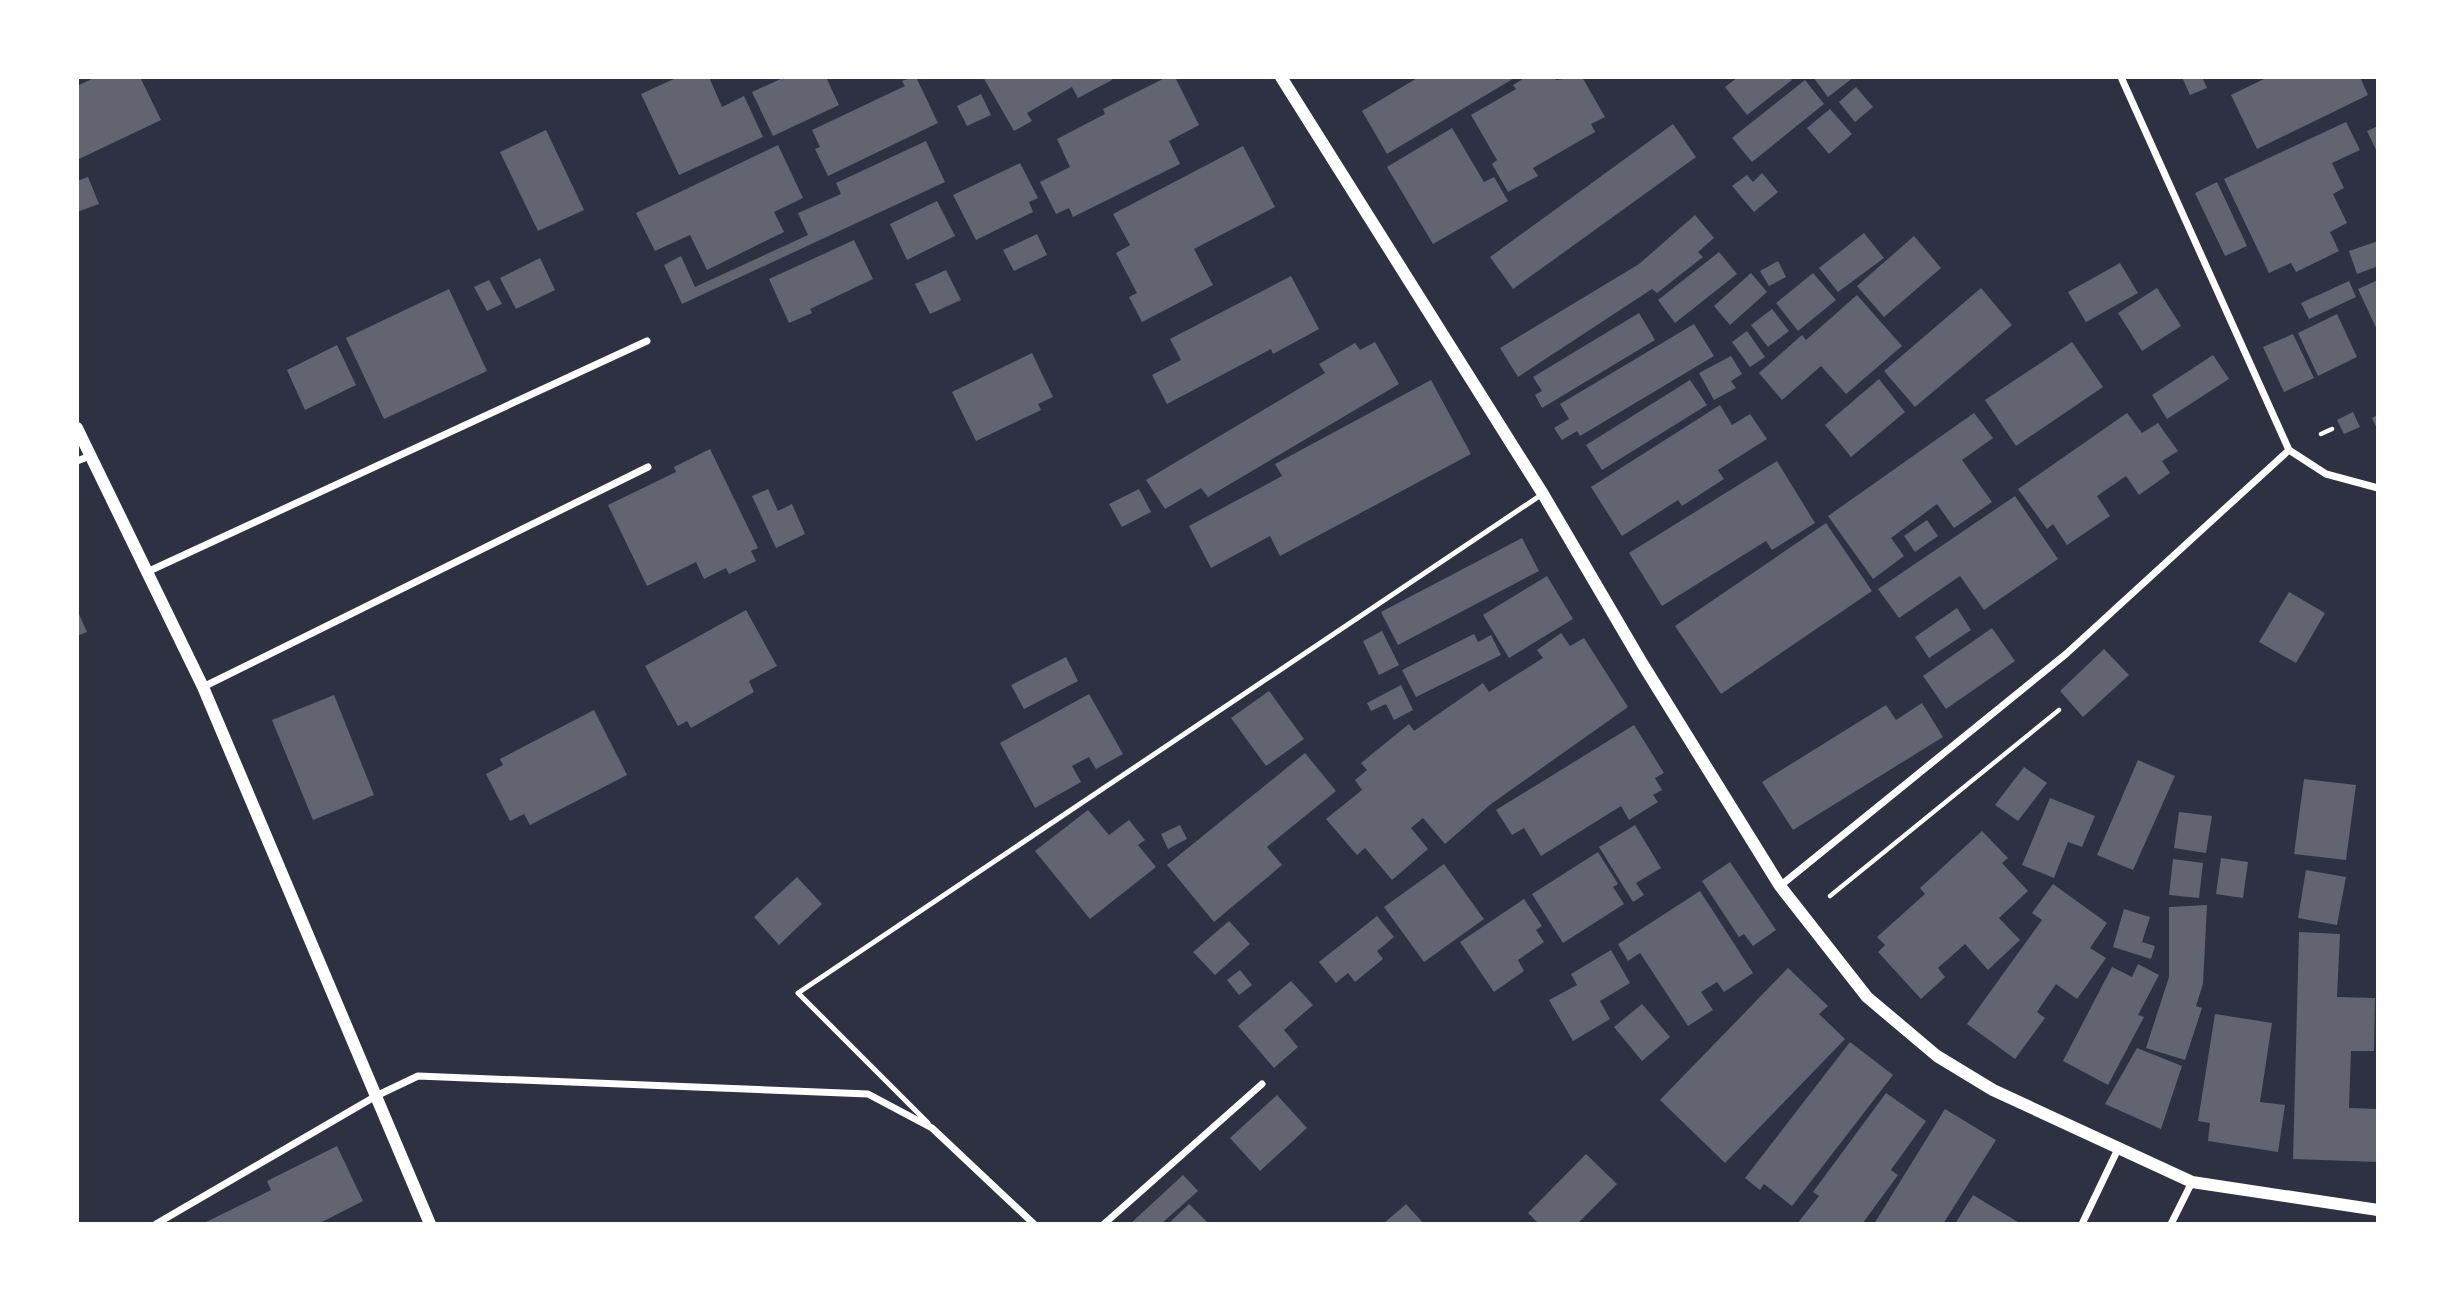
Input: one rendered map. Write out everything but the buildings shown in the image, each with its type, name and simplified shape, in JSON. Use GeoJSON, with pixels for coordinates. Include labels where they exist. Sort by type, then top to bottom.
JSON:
{"type":"FeatureCollection","features":[{"type":"Feature","properties":{"kind":"street"},"geometry":{"type":"LineString","coordinates":[[1281,77],[1543,494],[1642,663],[1780,886],[1803,919],[1867,997],[1937,1056],[1993,1090],[2192,1182],[2378,1210]]}},
{"type":"Feature","properties":{"kind":"street"},"geometry":{"type":"LineString","coordinates":[[2121,77],[2289,450],[2326,474],[2378,488]]}},
{"type":"Feature","properties":{"kind":"street"},"geometry":{"type":"LineString","coordinates":[[147,572],[647,341]]}},
{"type":"Feature","properties":{"kind":"street"},"geometry":{"type":"LineString","coordinates":[[77,428],[202,687],[430,1224]]}},
{"type":"Feature","properties":{"kind":"street"},"geometry":{"type":"LineString","coordinates":[[1780,886],[2066,654],[2289,450]]}},
{"type":"Feature","properties":{"kind":"street"},"geometry":{"type":"LineString","coordinates":[[77,461],[90,456]]}},
{"type":"Feature","properties":{"kind":"street"},"geometry":{"type":"LineString","coordinates":[[202,687],[648,467]]}},
{"type":"Feature","properties":{"kind":"street"},"geometry":{"type":"LineString","coordinates":[[156,1224],[376,1096],[418,1076],[868,1094],[932,1128],[1034,1224]]}},
{"type":"Feature","properties":{"kind":"street"},"geometry":{"type":"LineString","coordinates":[[1104,1224],[1262,1084]]}},
{"type":"Feature","properties":{"kind":"street"},"geometry":{"type":"LineString","coordinates":[[2082,1224],[2118,1149]]}},
{"type":"Feature","properties":{"kind":"street"},"geometry":{"type":"LineString","coordinates":[[2171,1224],[2192,1182]]}},
{"type":"Feature","properties":{"kind":"lane"},"geometry":{"type":"LineString","coordinates":[[932,1128],[798,993],[1543,494]]}},
{"type":"Feature","properties":{"kind":"path"},"geometry":{"type":"LineString","coordinates":[[1803,919],[2059,710]]}}]}
